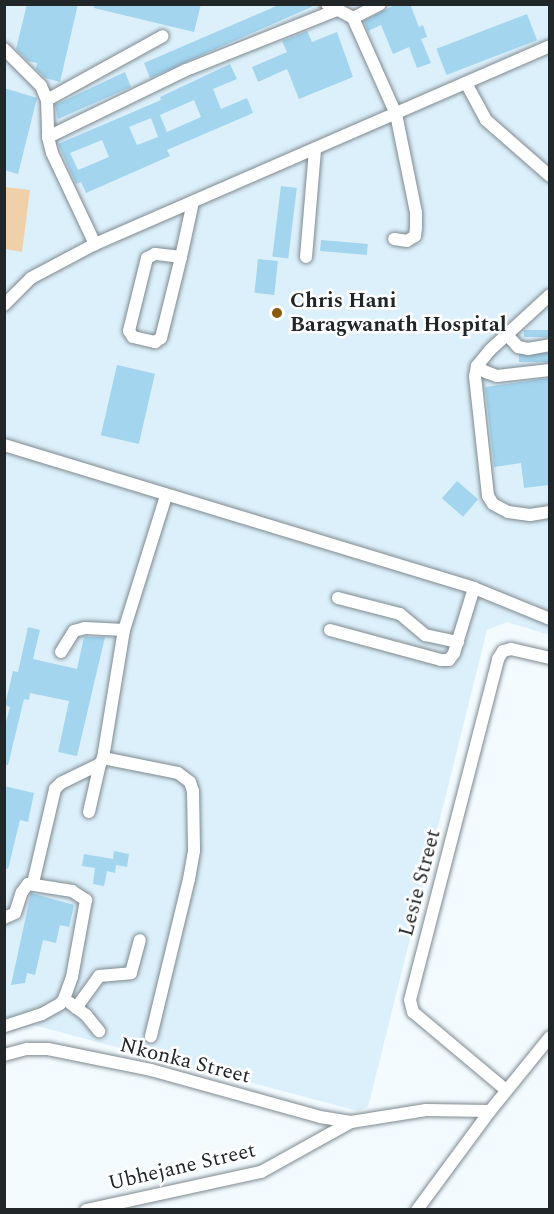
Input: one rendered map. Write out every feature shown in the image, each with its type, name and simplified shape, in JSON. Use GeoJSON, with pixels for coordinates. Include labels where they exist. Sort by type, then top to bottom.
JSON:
{"type":"FeatureCollection","features":[{"type":"Feature","properties":{"kind":"street"},"geometry":{"type":"LineString","coordinates":[[353,18],[380,4]]}},
{"type":"Feature","properties":{"kind":"street"},"geometry":{"type":"LineString","coordinates":[[48,137],[186,69],[332,7],[353,18],[396,114],[416,212],[416,228],[415,236],[407,241],[394,239]]}},
{"type":"Feature","properties":{"kind":"street"},"geometry":{"type":"LineString","coordinates":[[47,100],[163,36]]}},
{"type":"Feature","properties":{"kind":"street"},"geometry":{"type":"LineString","coordinates":[[4,305],[31,278],[95,244],[549,46]]}},
{"type":"Feature","properties":{"kind":"street"},"geometry":{"type":"LineString","coordinates":[[4,49],[41,86],[47,100],[48,137],[52,153],[95,244]]}},
{"type":"Feature","properties":{"kind":"street"},"geometry":{"type":"LineString","coordinates":[[466,83],[486,120],[549,176]]}},
{"type":"Feature","properties":{"kind":"street"},"geometry":{"type":"LineString","coordinates":[[306,257],[315,149]]}},
{"type":"Feature","properties":{"kind":"street"},"geometry":{"type":"LineString","coordinates":[[181,257],[155,254],[147,258],[129,331],[133,337],[155,342],[161,338],[181,257],[194,202]]}},
{"type":"Feature","properties":{"kind":"street"},"geometry":{"type":"LineString","coordinates":[[549,295],[477,366],[475,376],[488,496],[493,504],[508,512],[530,515],[549,512]]}},
{"type":"Feature","properties":{"kind":"street"},"geometry":{"type":"LineString","coordinates":[[507,335],[518,347],[528,349],[549,345]]}},
{"type":"Feature","properties":{"kind":"street"},"geometry":{"type":"LineString","coordinates":[[477,366],[497,376],[549,370]]}},
{"type":"Feature","properties":{"kind":"street"},"geometry":{"type":"LineString","coordinates":[[4,445],[47,456],[166,496],[474,588],[549,618]]}},
{"type":"Feature","properties":{"kind":"street"},"geometry":{"type":"LineString","coordinates":[[89,812],[101,761],[124,630],[166,496]]}},
{"type":"Feature","properties":{"kind":"street"},"geometry":{"type":"LineString","coordinates":[[330,630],[441,660],[449,660],[458,642],[474,588]]}},
{"type":"Feature","properties":{"kind":"street"},"geometry":{"type":"LineString","coordinates":[[339,598],[400,614],[425,635],[458,642]]}},
{"type":"Feature","properties":{"kind":"street"},"geometry":{"type":"LineString","coordinates":[[61,652],[74,632],[85,628],[124,630]]}},
{"type":"Feature","properties":{"kind":"street","name":"Lesie Street"},"geometry":{"type":"LineString","coordinates":[[506,1090],[412,1012],[410,1004],[500,654],[506,650],[523,650],[549,658]]}},
{"type":"Feature","properties":{"kind":"street"},"geometry":{"type":"LineString","coordinates":[[33,883],[55,789],[61,783],[101,761],[178,773],[190,782],[193,791],[194,851],[151,1036]]}},
{"type":"Feature","properties":{"kind":"street"},"geometry":{"type":"LineString","coordinates":[[4,918],[13,916],[25,887],[33,883],[76,892],[86,900],[72,977],[64,999],[60,1004],[42,1014],[4,1026]]}},
{"type":"Feature","properties":{"kind":"street"},"geometry":{"type":"LineString","coordinates":[[76,1008],[99,976],[131,973],[140,940]]}},
{"type":"Feature","properties":{"kind":"street"},"geometry":{"type":"LineString","coordinates":[[64,999],[99,1031]]}},
{"type":"Feature","properties":{"kind":"street"},"geometry":{"type":"LineString","coordinates":[[417,1209],[506,1090],[549,1037]]}},
{"type":"Feature","properties":{"kind":"street","name":"Nkonka Street"},"geometry":{"type":"LineString","coordinates":[[6,1055],[27,1049],[48,1049],[151,1070],[320,1117],[351,1122]]}},
{"type":"Feature","properties":{"kind":"street","name":"Ubhejane Street"},"geometry":{"type":"LineString","coordinates":[[86,1209],[261,1172],[351,1122],[426,1110],[490,1111]]}},
{"type":"Feature","properties":{"kind":"shaded area","name":"Chris Hani Baragwanath Hospital"},"geometry":{"type":"Polygon","coordinates":[[[5,5],[549,5],[549,635],[507,622],[487,630],[368,1107],[358,1111],[33,1025],[5,1033],[5,5]]]}},
{"type":"Feature","properties":{"kind":"shaded area"},"geometry":{"type":"Polygon","coordinates":[[[5,187],[30,190],[22,252],[5,249],[5,187]]]}},
{"type":"Feature","properties":{"kind":"building"},"geometry":{"type":"Polygon","coordinates":[[[27,4],[78,4],[60,82],[45,78],[36,69],[37,63],[28,61],[16,49],[27,4]]]}},
{"type":"Feature","properties":{"kind":"building"},"geometry":{"type":"Polygon","coordinates":[[[94,4],[201,4],[194,32],[94,8],[94,4]]]}},
{"type":"Feature","properties":{"kind":"building"},"geometry":{"type":"Polygon","coordinates":[[[281,4],[318,4],[150,78],[144,63],[281,4]]]}},
{"type":"Feature","properties":{"kind":"building"},"geometry":{"type":"Polygon","coordinates":[[[396,4],[410,4],[419,27],[423,25],[427,37],[421,39],[431,63],[417,68],[409,47],[393,54],[381,25],[368,31],[364,21],[396,4]]]}},
{"type":"Feature","properties":{"kind":"building"},"geometry":{"type":"Polygon","coordinates":[[[527,14],[537,40],[446,75],[436,49],[527,14]]]}},
{"type":"Feature","properties":{"kind":"building"},"geometry":{"type":"Polygon","coordinates":[[[307,31],[312,42],[337,32],[353,77],[299,99],[287,69],[258,82],[252,67],[287,52],[282,41],[307,31]]]}},
{"type":"Feature","properties":{"kind":"building"},"geometry":{"type":"Polygon","coordinates":[[[230,64],[237,79],[213,89],[221,109],[247,98],[253,113],[167,150],[170,156],[86,193],[81,182],[76,184],[58,144],[161,100],[160,97],[230,64]],[[194,100],[160,115],[167,132],[201,117],[194,100]],[[151,118],[129,127],[137,145],[158,137],[151,118]],[[102,140],[70,153],[78,170],[109,157],[102,140]]]}},
{"type":"Feature","properties":{"kind":"building"},"geometry":{"type":"Polygon","coordinates":[[[125,72],[131,87],[58,119],[55,105],[125,72]]]}},
{"type":"Feature","properties":{"kind":"building"},"geometry":{"type":"Polygon","coordinates":[[[4,88],[37,98],[18,174],[4,170],[4,88]]]}},
{"type":"Feature","properties":{"kind":"building"},"geometry":{"type":"Polygon","coordinates":[[[281,186],[297,188],[288,258],[272,256],[281,186]]]}},
{"type":"Feature","properties":{"kind":"building"},"geometry":{"type":"Polygon","coordinates":[[[321,240],[368,244],[367,255],[320,251],[321,240]]]}},
{"type":"Feature","properties":{"kind":"building"},"geometry":{"type":"Polygon","coordinates":[[[258,259],[278,261],[274,295],[254,293],[258,259]]]}},
{"type":"Feature","properties":{"kind":"building"},"geometry":{"type":"Polygon","coordinates":[[[524,330],[549,330],[549,337],[524,337],[524,330]]]}},
{"type":"Feature","properties":{"kind":"building"},"geometry":{"type":"Polygon","coordinates":[[[519,353],[549,353],[549,362],[519,362],[519,353]]]}},
{"type":"Feature","properties":{"kind":"building"},"geometry":{"type":"Polygon","coordinates":[[[117,365],[155,374],[139,444],[101,435],[117,365]]]}},
{"type":"Feature","properties":{"kind":"building"},"geometry":{"type":"Polygon","coordinates":[[[549,378],[549,485],[524,488],[521,463],[494,467],[485,387],[549,378]]]}},
{"type":"Feature","properties":{"kind":"building"},"geometry":{"type":"Polygon","coordinates":[[[457,481],[478,499],[463,517],[442,498],[457,481]]]}},
{"type":"Feature","properties":{"kind":"building"},"geometry":{"type":"Polygon","coordinates":[[[28,627],[40,630],[33,659],[77,669],[84,637],[105,637],[77,756],[58,752],[69,701],[30,693],[29,700],[24,699],[8,765],[4,765],[4,729],[10,707],[5,705],[13,671],[18,672],[28,627]]]}},
{"type":"Feature","properties":{"kind":"building"},"geometry":{"type":"Polygon","coordinates":[[[4,786],[34,793],[28,822],[20,820],[8,869],[4,868],[4,786]]]}},
{"type":"Feature","properties":{"kind":"building"},"geometry":{"type":"Polygon","coordinates":[[[114,851],[129,854],[127,867],[116,865],[115,873],[107,871],[104,886],[93,884],[95,868],[82,866],[84,854],[113,859],[114,851]]]}},
{"type":"Feature","properties":{"kind":"building"},"geometry":{"type":"Polygon","coordinates":[[[31,893],[74,905],[69,927],[60,925],[56,943],[43,940],[35,975],[27,973],[25,983],[11,985],[31,893]]]}},
{"type":"Feature","properties":{"kind":"place","name":"Chris Hani Baragwanath Hospital"},"geometry":{"type":"Point","coordinates":[277,313]}}]}
